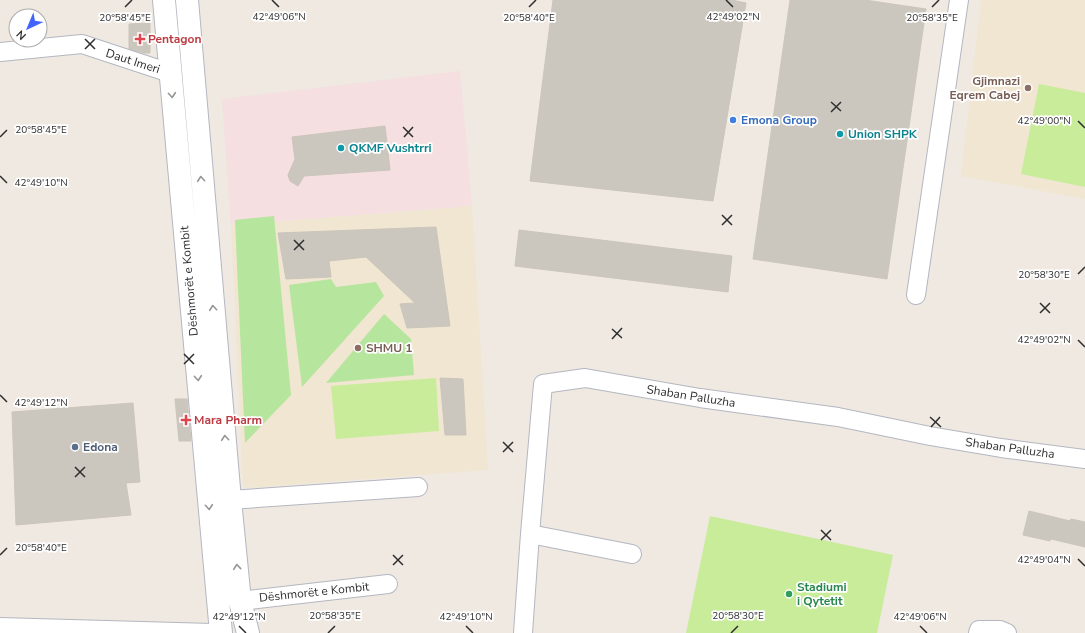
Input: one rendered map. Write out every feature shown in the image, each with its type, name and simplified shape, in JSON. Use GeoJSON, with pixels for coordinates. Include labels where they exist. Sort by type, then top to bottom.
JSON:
{"type":"FeatureCollection","features":[{"type":"Feature","properties":{"kind":"street","name":"Dëshmorët e Kombit"},"geometry":{"type":"LineString","coordinates":[[164,0],[221,633]]}},
{"type":"Feature","properties":{"kind":"street","name":"Dëshmorët e Kombit"},"geometry":{"type":"LineString","coordinates":[[187,0],[230,500],[240,600],[248,633]]}},
{"type":"Feature","properties":{"kind":"street"},"geometry":{"type":"LineString","coordinates":[[916,295],[959,0]]}},
{"type":"Feature","properties":{"kind":"street","name":"Daut Imeri"},"geometry":{"type":"LineString","coordinates":[[0,52],[82,44],[170,73]]}},
{"type":"Feature","properties":{"kind":"street"},"geometry":{"type":"LineString","coordinates":[[188,271],[210,271]]}},
{"type":"Feature","properties":{"kind":"street","name":"Shaban Palluzha"},"geometry":{"type":"LineString","coordinates":[[523,633],[543,384],[585,378],[700,398],[838,417],[930,436],[1000,448],[1085,459]]}},
{"type":"Feature","properties":{"kind":"street"},"geometry":{"type":"LineString","coordinates":[[206,465],[227,464]]}},
{"type":"Feature","properties":{"kind":"street"},"geometry":{"type":"LineString","coordinates":[[230,500],[418,487]]}},
{"type":"Feature","properties":{"kind":"street"},"geometry":{"type":"LineString","coordinates":[[530,534],[632,554]]}},
{"type":"Feature","properties":{"kind":"street","name":"Dëshmorët e Kombit"},"geometry":{"type":"LineString","coordinates":[[240,600],[388,584]]}},
{"type":"Feature","properties":{"kind":"street"},"geometry":{"type":"LineString","coordinates":[[0,627],[212,633]]}},
{"type":"Feature","properties":{"kind":"street"},"geometry":{"type":"LineString","coordinates":[[978,633],[979,630],[1000,630],[1007,633]]}},
{"type":"Feature","properties":{"kind":"shaded area","name":"Gjimnazi Eqrem Cabej"},"geometry":{"type":"Polygon","coordinates":[[[981,0],[1085,0],[1085,199],[961,176],[981,0]]]}},
{"type":"Feature","properties":{"kind":"shaded area"},"geometry":{"type":"Polygon","coordinates":[[[460,71],[472,206],[231,225],[222,99],[460,71]]]}},
{"type":"Feature","properties":{"kind":"shaded area","name":"SHMU 1"},"geometry":{"type":"Polygon","coordinates":[[[472,206],[488,470],[243,488],[231,225],[472,206]]]}},
{"type":"Feature","properties":{"kind":"green space"},"geometry":{"type":"Polygon","coordinates":[[[1039,84],[1085,93],[1085,187],[1021,174],[1039,84]]]}},
{"type":"Feature","properties":{"kind":"green space"},"geometry":{"type":"Polygon","coordinates":[[[274,216],[291,395],[245,443],[235,220],[274,216]]]}},
{"type":"Feature","properties":{"kind":"green space"},"geometry":{"type":"Polygon","coordinates":[[[331,279],[336,287],[376,282],[384,296],[302,387],[289,285],[331,279]]]}},
{"type":"Feature","properties":{"kind":"green space"},"geometry":{"type":"Polygon","coordinates":[[[384,314],[411,339],[414,375],[326,383],[384,314]]]}},
{"type":"Feature","properties":{"kind":"green space"},"geometry":{"type":"Polygon","coordinates":[[[436,378],[439,431],[336,439],[331,386],[436,378]]]}},
{"type":"Feature","properties":{"kind":"green space","name":"Stadiumi i Qytetit"},"geometry":{"type":"Polygon","coordinates":[[[710,516],[893,555],[877,633],[686,633],[710,516]]]}},
{"type":"Feature","properties":{"kind":"building"},"geometry":{"type":"Polygon","coordinates":[[[553,0],[732,0],[746,3],[713,201],[530,181],[553,0]]]}},
{"type":"Feature","properties":{"kind":"building","name":"Union SHPK"},"geometry":{"type":"Polygon","coordinates":[[[790,0],[865,0],[926,9],[887,279],[753,259],[790,0]]]}},
{"type":"Feature","properties":{"kind":"building","name":"Pentagon"},"geometry":{"type":"Polygon","coordinates":[[[150,23],[150,53],[129,49],[129,24],[150,23]]]}},
{"type":"Feature","properties":{"kind":"building","name":"QKMF Vushtrri"},"geometry":{"type":"Polygon","coordinates":[[[385,126],[390,170],[304,176],[298,186],[290,181],[288,175],[295,159],[292,137],[385,126]]]}},
{"type":"Feature","properties":{"kind":"building","name":"SHMU 1"},"geometry":{"type":"Polygon","coordinates":[[[436,227],[450,326],[407,328],[400,304],[415,303],[366,257],[329,261],[331,277],[286,279],[278,233],[436,227]]]}},
{"type":"Feature","properties":{"kind":"building"},"geometry":{"type":"Polygon","coordinates":[[[519,230],[732,256],[728,292],[515,266],[519,230]]]}},
{"type":"Feature","properties":{"kind":"building"},"geometry":{"type":"Polygon","coordinates":[[[440,378],[463,379],[466,435],[445,435],[440,378]]]}},
{"type":"Feature","properties":{"kind":"building","name":"Mara Pharm"},"geometry":{"type":"Polygon","coordinates":[[[175,399],[187,399],[191,441],[179,441],[175,399]]]}},
{"type":"Feature","properties":{"kind":"building","name":"Edona"},"geometry":{"type":"Polygon","coordinates":[[[133,403],[140,482],[126,483],[131,515],[16,525],[12,412],[133,403]]]}},
{"type":"Feature","properties":{"kind":"building"},"geometry":{"type":"Polygon","coordinates":[[[1029,511],[1070,521],[1071,519],[1085,522],[1085,547],[1051,539],[1050,541],[1023,535],[1029,511]]]}},
{"type":"Feature","properties":{"kind":"place","name":"Pentagon"},"geometry":{"type":"Point","coordinates":[140,39]}},
{"type":"Feature","properties":{"kind":"place","name":"Gjimnazi Eqrem Cabej"},"geometry":{"type":"Point","coordinates":[1028,88]}},
{"type":"Feature","properties":{"kind":"place","name":"Emona Group"},"geometry":{"type":"Point","coordinates":[733,120]}},
{"type":"Feature","properties":{"kind":"place","name":"Union SHPK"},"geometry":{"type":"Point","coordinates":[840,134]}},
{"type":"Feature","properties":{"kind":"place","name":"QKMF Vushtrri"},"geometry":{"type":"Point","coordinates":[341,148]}},
{"type":"Feature","properties":{"kind":"place","name":"SHMU 1"},"geometry":{"type":"Point","coordinates":[358,348]}},
{"type":"Feature","properties":{"kind":"place","name":"Mara Pharm"},"geometry":{"type":"Point","coordinates":[186,420]}},
{"type":"Feature","properties":{"kind":"place","name":"Edona"},"geometry":{"type":"Point","coordinates":[75,447]}},
{"type":"Feature","properties":{"kind":"place","name":"Stadiumi i Qytetit"},"geometry":{"type":"Point","coordinates":[789,594]}}]}
